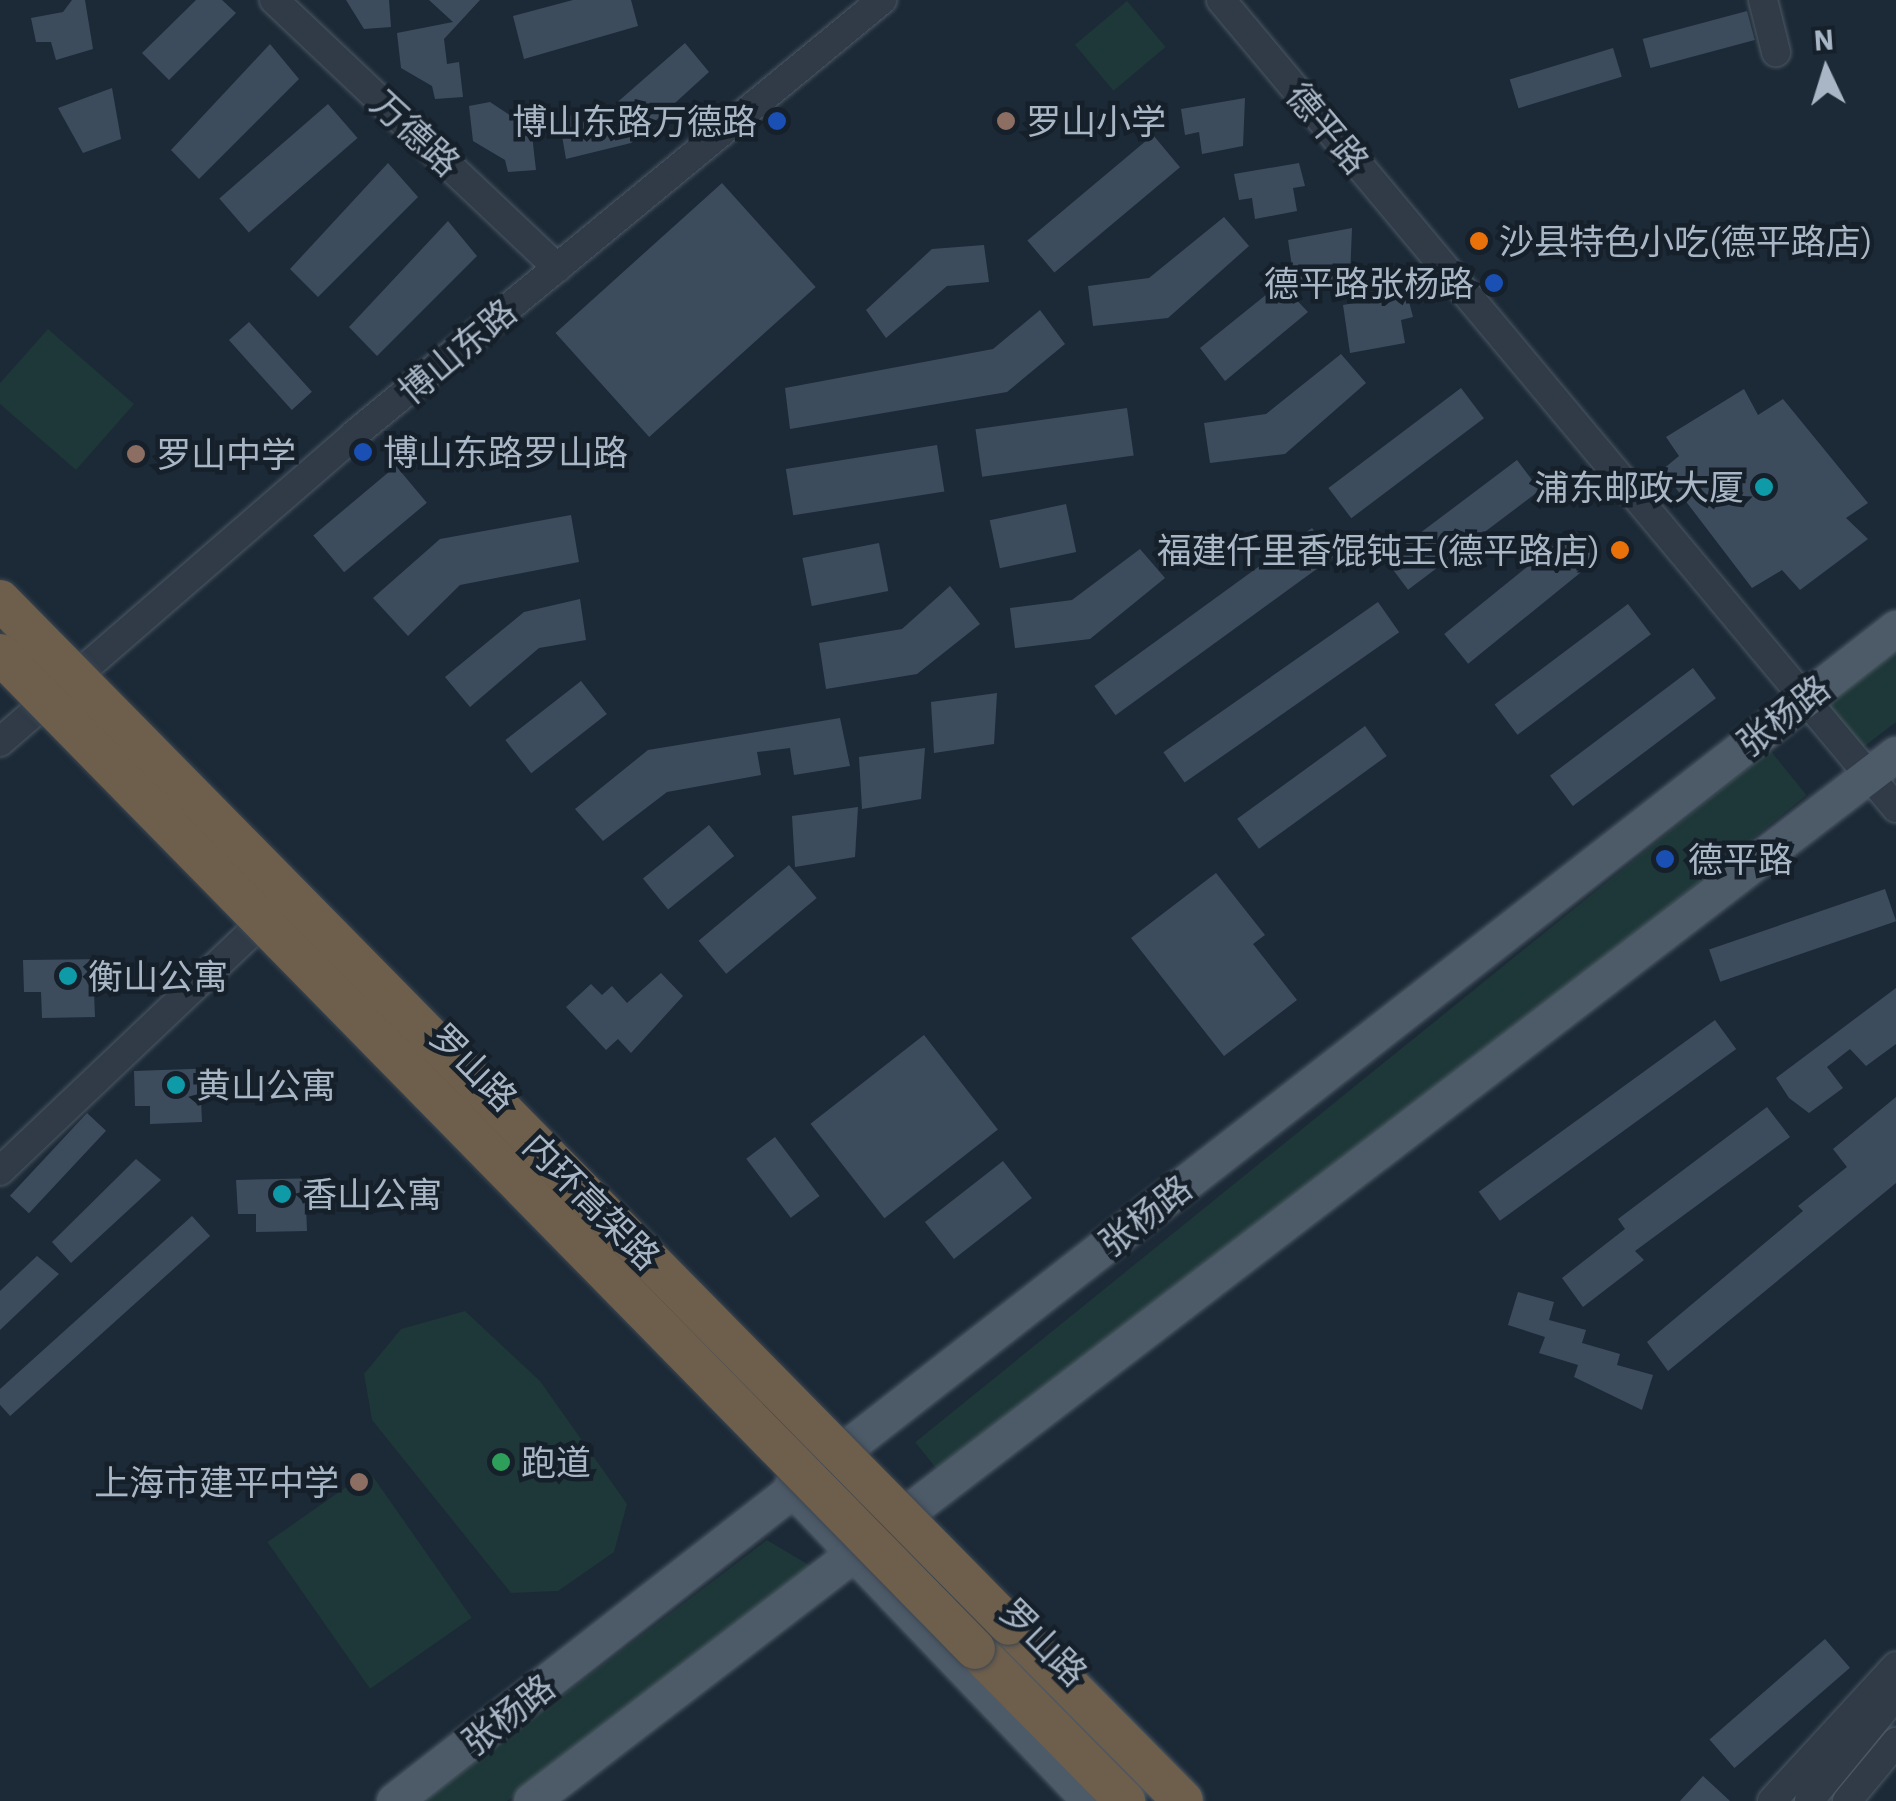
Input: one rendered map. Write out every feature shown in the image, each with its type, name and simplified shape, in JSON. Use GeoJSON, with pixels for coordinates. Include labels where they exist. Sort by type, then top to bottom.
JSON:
{"type":"FeatureCollection","features":[{"type":"Feature","properties":{"kind":"highway","name":"内环高架路"},"geometry":{"type":"LineString","coordinates":[[0,600],[1183,1801]]}},
{"type":"Feature","properties":{"kind":"highway","name":"内环高架路"},"geometry":{"type":"LineString","coordinates":[[0,654],[1124,1801]]}},
{"type":"Feature","properties":{"kind":"main road","name":"罗山路"},"geometry":{"type":"LineString","coordinates":[[0,587],[912,1513],[1203,1801]]}},
{"type":"Feature","properties":{"kind":"main road","name":"张杨路"},"geometry":{"type":"LineString","coordinates":[[394,1801],[796,1492],[1896,628]]}},
{"type":"Feature","properties":{"kind":"main road","name":"罗山路"},"geometry":{"type":"LineString","coordinates":[[0,670],[1090,1801]]}},
{"type":"Feature","properties":{"kind":"main road"},"geometry":{"type":"LineString","coordinates":[[532,1801],[1883,765]]}},
{"type":"Feature","properties":{"kind":"street","name":"万德路"},"geometry":{"type":"LineString","coordinates":[[274,0],[558,268]]}},
{"type":"Feature","properties":{"kind":"street","name":"博山东路"},"geometry":{"type":"LineString","coordinates":[[0,742],[558,268],[882,0]]}},
{"type":"Feature","properties":{"kind":"street","name":"德平路"},"geometry":{"type":"LineString","coordinates":[[1221,0],[1804,698],[1883,765],[1896,808]]}},
{"type":"Feature","properties":{"kind":"street"},"geometry":{"type":"LineString","coordinates":[[1762,0],[1776,52]]}},
{"type":"Feature","properties":{"kind":"street"},"geometry":{"type":"LineString","coordinates":[[0,1171],[253,931]]}},
{"type":"Feature","properties":{"kind":"street"},"geometry":{"type":"LineString","coordinates":[[1772,1801],[1896,1666]]}},
{"type":"Feature","properties":{"kind":"street"},"geometry":{"type":"LineString","coordinates":[[1808,1801],[1896,1694]]}},
{"type":"Feature","properties":{"kind":"street"},"geometry":{"type":"LineString","coordinates":[[1847,1801],[1896,1742]]}},
{"type":"Feature","properties":{"kind":"green space"},"geometry":{"type":"Polygon","coordinates":[[[1127,1],[1166,47],[1113,91],[1075,45],[1127,1]]]}},
{"type":"Feature","properties":{"kind":"green space"},"geometry":{"type":"Polygon","coordinates":[[[48,329],[134,404],[76,470],[0,404],[0,383],[48,329]]]}},
{"type":"Feature","properties":{"kind":"green space"},"geometry":{"type":"Polygon","coordinates":[[[1896,646],[1896,722],[1853,755],[1815,707],[1896,646]]]}},
{"type":"Feature","properties":{"kind":"green space"},"geometry":{"type":"Polygon","coordinates":[[[1770,750],[1807,795],[952,1487],[915,1442],[1770,750]]]}},
{"type":"Feature","properties":{"kind":"green space","name":"跑道"},"geometry":{"type":"Polygon","coordinates":[[[465,1311],[540,1381],[627,1504],[614,1552],[558,1591],[511,1593],[372,1420],[364,1374],[401,1329],[465,1311]]]}},
{"type":"Feature","properties":{"kind":"green space"},"geometry":{"type":"Polygon","coordinates":[[[369,1471],[472,1618],[370,1689],[267,1542],[369,1471]]]}},
{"type":"Feature","properties":{"kind":"green space"},"geometry":{"type":"Polygon","coordinates":[[[767,1540],[814,1568],[507,1801],[424,1801],[767,1540]]]}},
{"type":"Feature","properties":{"kind":"building"},"geometry":{"type":"Polygon","coordinates":[[[72,0],[85,0],[93,49],[56,60],[51,42],[36,42],[31,18],[63,12],[72,0]]]}},
{"type":"Feature","properties":{"kind":"building"},"geometry":{"type":"Polygon","coordinates":[[[196,0],[222,0],[236,13],[169,80],[142,53],[196,0]]]}},
{"type":"Feature","properties":{"kind":"building"},"geometry":{"type":"Polygon","coordinates":[[[346,0],[389,0],[391,27],[364,29],[346,0]]]}},
{"type":"Feature","properties":{"kind":"building"},"geometry":{"type":"Polygon","coordinates":[[[429,0],[480,0],[444,39],[447,64],[459,62],[463,97],[435,99],[432,86],[401,68],[397,33],[453,22],[429,0]]]}},
{"type":"Feature","properties":{"kind":"building"},"geometry":{"type":"Polygon","coordinates":[[[573,0],[631,0],[638,26],[524,59],[513,16],[573,0]]]}},
{"type":"Feature","properties":{"kind":"building"},"geometry":{"type":"Polygon","coordinates":[[[1747,11],[1755,40],[1650,68],[1643,39],[1747,11]]]}},
{"type":"Feature","properties":{"kind":"building"},"geometry":{"type":"Polygon","coordinates":[[[685,43],[709,72],[631,143],[566,159],[559,118],[613,106],[685,43]]]}},
{"type":"Feature","properties":{"kind":"building"},"geometry":{"type":"Polygon","coordinates":[[[270,44],[299,79],[199,179],[171,150],[270,44]]]}},
{"type":"Feature","properties":{"kind":"building"},"geometry":{"type":"Polygon","coordinates":[[[1613,48],[1622,77],[1518,108],[1510,80],[1613,48]]]}},
{"type":"Feature","properties":{"kind":"building"},"geometry":{"type":"Polygon","coordinates":[[[112,88],[121,139],[83,153],[58,108],[112,88]]]}},
{"type":"Feature","properties":{"kind":"building"},"geometry":{"type":"Polygon","coordinates":[[[1245,98],[1243,146],[1202,154],[1199,132],[1185,135],[1181,109],[1245,98]]]}},
{"type":"Feature","properties":{"kind":"building"},"geometry":{"type":"Polygon","coordinates":[[[490,102],[517,120],[520,137],[532,135],[536,170],[508,172],[505,160],[473,141],[469,106],[490,102]]]}},
{"type":"Feature","properties":{"kind":"building"},"geometry":{"type":"Polygon","coordinates":[[[328,104],[358,138],[249,232],[219,198],[328,104]]]}},
{"type":"Feature","properties":{"kind":"building"},"geometry":{"type":"Polygon","coordinates":[[[1153,135],[1180,167],[1054,273],[1027,240],[1153,135]]]}},
{"type":"Feature","properties":{"kind":"building"},"geometry":{"type":"Polygon","coordinates":[[[388,163],[418,197],[318,297],[290,269],[388,163]]]}},
{"type":"Feature","properties":{"kind":"building"},"geometry":{"type":"Polygon","coordinates":[[[1299,163],[1305,186],[1293,188],[1297,211],[1255,219],[1252,198],[1239,200],[1234,174],[1299,163]]]}},
{"type":"Feature","properties":{"kind":"building"},"geometry":{"type":"Polygon","coordinates":[[[722,183],[816,287],[649,437],[556,333],[722,183]]]}},
{"type":"Feature","properties":{"kind":"building"},"geometry":{"type":"Polygon","coordinates":[[[1224,217],[1249,246],[1168,318],[1093,326],[1088,286],[1149,278],[1224,217]]]}},
{"type":"Feature","properties":{"kind":"building"},"geometry":{"type":"Polygon","coordinates":[[[448,221],[477,256],[377,356],[349,327],[448,221]]]}},
{"type":"Feature","properties":{"kind":"building"},"geometry":{"type":"Polygon","coordinates":[[[1352,228],[1350,278],[1286,289],[1308,312],[1225,381],[1200,348],[1293,273],[1288,240],[1352,228]]]}},
{"type":"Feature","properties":{"kind":"building"},"geometry":{"type":"Polygon","coordinates":[[[984,245],[989,282],[947,286],[886,338],[866,310],[932,249],[984,245]]]}},
{"type":"Feature","properties":{"kind":"building"},"geometry":{"type":"Polygon","coordinates":[[[1407,294],[1413,317],[1401,320],[1405,343],[1350,353],[1343,305],[1407,294]]]}},
{"type":"Feature","properties":{"kind":"building"},"geometry":{"type":"Polygon","coordinates":[[[1040,310],[1065,344],[1007,392],[790,429],[785,388],[993,349],[1040,310]]]}},
{"type":"Feature","properties":{"kind":"building"},"geometry":{"type":"Polygon","coordinates":[[[249,322],[312,392],[292,410],[229,340],[249,322]]]}},
{"type":"Feature","properties":{"kind":"building"},"geometry":{"type":"Polygon","coordinates":[[[1341,354],[1366,383],[1285,454],[1210,463],[1204,423],[1266,414],[1341,354]]]}},
{"type":"Feature","properties":{"kind":"building"},"geometry":{"type":"Polygon","coordinates":[[[1461,388],[1484,418],[1351,518],[1328,488],[1461,388]]]}},
{"type":"Feature","properties":{"kind":"building","name":"浦东邮政大厦"},"geometry":{"type":"Polygon","coordinates":[[[1744,389],[1758,415],[1783,399],[1868,503],[1846,518],[1868,539],[1800,590],[1782,570],[1752,588],[1662,470],[1679,456],[1666,437],[1744,389]]]}},
{"type":"Feature","properties":{"kind":"building"},"geometry":{"type":"Polygon","coordinates":[[[1127,408],[1134,456],[982,477],[975,429],[1127,408]]]}},
{"type":"Feature","properties":{"kind":"building"},"geometry":{"type":"Polygon","coordinates":[[[937,445],[944,491],[793,515],[786,469],[937,445]]]}},
{"type":"Feature","properties":{"kind":"building"},"geometry":{"type":"Polygon","coordinates":[[[1517,460],[1540,490],[1408,590],[1385,559],[1517,460]]]}},
{"type":"Feature","properties":{"kind":"building"},"geometry":{"type":"Polygon","coordinates":[[[396,466],[427,503],[344,572],[313,535],[396,466]]]}},
{"type":"Feature","properties":{"kind":"building"},"geometry":{"type":"Polygon","coordinates":[[[1066,504],[1076,552],[1000,568],[990,520],[1066,504]]]}},
{"type":"Feature","properties":{"kind":"building"},"geometry":{"type":"Polygon","coordinates":[[[571,515],[579,562],[460,585],[408,636],[373,598],[440,539],[571,515]]]}},
{"type":"Feature","properties":{"kind":"building"},"geometry":{"type":"Polygon","coordinates":[[[1312,528],[1333,557],[1116,715],[1094,686],[1312,528]]]}},
{"type":"Feature","properties":{"kind":"building"},"geometry":{"type":"Polygon","coordinates":[[[1574,529],[1598,559],[1468,664],[1444,634],[1574,529]]]}},
{"type":"Feature","properties":{"kind":"building"},"geometry":{"type":"Polygon","coordinates":[[[879,543],[888,591],[812,606],[802,558],[879,543]]]}},
{"type":"Feature","properties":{"kind":"building"},"geometry":{"type":"Polygon","coordinates":[[[1140,549],[1165,578],[1090,639],[1015,648],[1010,608],[1072,600],[1140,549]]]}},
{"type":"Feature","properties":{"kind":"building"},"geometry":{"type":"Polygon","coordinates":[[[950,586],[980,624],[917,674],[826,689],[819,643],[902,629],[950,586]]]}},
{"type":"Feature","properties":{"kind":"building"},"geometry":{"type":"Polygon","coordinates":[[[580,599],[586,640],[539,648],[470,707],[445,677],[524,612],[580,599]]]}},
{"type":"Feature","properties":{"kind":"building"},"geometry":{"type":"Polygon","coordinates":[[[1378,602],[1399,632],[1185,783],[1163,752],[1378,602]]]}},
{"type":"Feature","properties":{"kind":"building"},"geometry":{"type":"Polygon","coordinates":[[[1628,604],[1651,634],[1517,735],[1495,705],[1628,604]]]}},
{"type":"Feature","properties":{"kind":"building"},"geometry":{"type":"Polygon","coordinates":[[[1693,668],[1716,698],[1573,806],[1550,776],[1693,668]]]}},
{"type":"Feature","properties":{"kind":"building"},"geometry":{"type":"Polygon","coordinates":[[[581,681],[607,714],[531,773],[505,740],[581,681]]]}},
{"type":"Feature","properties":{"kind":"building"},"geometry":{"type":"Polygon","coordinates":[[[997,693],[994,744],[934,753],[931,702],[997,693]]]}},
{"type":"Feature","properties":{"kind":"building"},"geometry":{"type":"Polygon","coordinates":[[[840,718],[850,766],[794,775],[790,748],[757,752],[761,775],[667,792],[603,841],[575,809],[648,750],[840,718]]]}},
{"type":"Feature","properties":{"kind":"building"},"geometry":{"type":"Polygon","coordinates":[[[1365,726],[1387,756],[1259,849],[1237,819],[1365,726]]]}},
{"type":"Feature","properties":{"kind":"building"},"geometry":{"type":"Polygon","coordinates":[[[925,748],[921,799],[862,809],[859,757],[925,748]]]}},
{"type":"Feature","properties":{"kind":"building"},"geometry":{"type":"Polygon","coordinates":[[[858,807],[855,857],[795,867],[792,816],[858,807]]]}},
{"type":"Feature","properties":{"kind":"building"},"geometry":{"type":"Polygon","coordinates":[[[709,825],[734,856],[668,910],[643,878],[709,825]]]}},
{"type":"Feature","properties":{"kind":"building"},"geometry":{"type":"Polygon","coordinates":[[[789,865],[817,898],[726,974],[699,941],[789,865]]]}},
{"type":"Feature","properties":{"kind":"building"},"geometry":{"type":"Polygon","coordinates":[[[1216,873],[1265,935],[1253,944],[1297,1000],[1224,1056],[1131,938],[1216,873]]]}},
{"type":"Feature","properties":{"kind":"building"},"geometry":{"type":"Polygon","coordinates":[[[1885,889],[1896,921],[1720,982],[1709,950],[1885,889]]]}},
{"type":"Feature","properties":{"kind":"building","name":"衡山公寓"},"geometry":{"type":"Polygon","coordinates":[[[111,959],[112,992],[94,992],[95,1017],[42,1018],[41,992],[24,992],[23,960],[111,959]]]}},
{"type":"Feature","properties":{"kind":"building"},"geometry":{"type":"Polygon","coordinates":[[[661,973],[683,996],[631,1053],[618,1039],[606,1050],[566,1007],[591,984],[602,995],[612,986],[627,1003],[661,973]]]}},
{"type":"Feature","properties":{"kind":"building"},"geometry":{"type":"Polygon","coordinates":[[[1896,988],[1896,1044],[1866,1066],[1850,1049],[1827,1067],[1843,1088],[1809,1113],[1789,1098],[1776,1078],[1896,988]]]}},
{"type":"Feature","properties":{"kind":"building"},"geometry":{"type":"Polygon","coordinates":[[[1715,1020],[1736,1049],[1500,1221],[1479,1192],[1715,1020]]]}},
{"type":"Feature","properties":{"kind":"building"},"geometry":{"type":"Polygon","coordinates":[[[924,1035],[998,1130],[884,1218],[811,1124],[924,1035]]]}},
{"type":"Feature","properties":{"kind":"building","name":"黄山公寓"},"geometry":{"type":"Polygon","coordinates":[[[218,1068],[219,1099],[201,1100],[202,1122],[150,1124],[150,1106],[135,1106],[134,1071],[218,1068]]]}},
{"type":"Feature","properties":{"kind":"building"},"geometry":{"type":"Polygon","coordinates":[[[1896,1097],[1896,1183],[1668,1371],[1647,1342],[1803,1211],[1798,1206],[1847,1167],[1833,1149],[1896,1097]]]}},
{"type":"Feature","properties":{"kind":"building"},"geometry":{"type":"Polygon","coordinates":[[[1767,1107],[1790,1137],[1635,1251],[1644,1260],[1583,1307],[1562,1278],[1625,1229],[1618,1219],[1767,1107]]]}},
{"type":"Feature","properties":{"kind":"building"},"geometry":{"type":"Polygon","coordinates":[[[87,1113],[106,1131],[29,1213],[10,1196],[87,1113]]]}},
{"type":"Feature","properties":{"kind":"building"},"geometry":{"type":"Polygon","coordinates":[[[775,1137],[820,1196],[791,1218],[746,1159],[775,1137]]]}},
{"type":"Feature","properties":{"kind":"building"},"geometry":{"type":"Polygon","coordinates":[[[136,1159],[161,1180],[71,1263],[52,1242],[136,1159]]]}},
{"type":"Feature","properties":{"kind":"building"},"geometry":{"type":"Polygon","coordinates":[[[1003,1161],[1032,1198],[954,1259],[925,1222],[1003,1161]]]}},
{"type":"Feature","properties":{"kind":"building","name":"香山公寓"},"geometry":{"type":"Polygon","coordinates":[[[326,1178],[327,1207],[306,1207],[307,1231],[256,1232],[256,1214],[238,1214],[236,1180],[326,1178]]]}},
{"type":"Feature","properties":{"kind":"building"},"geometry":{"type":"Polygon","coordinates":[[[192,1216],[210,1236],[10,1416],[0,1405],[0,1389],[192,1216]]]}},
{"type":"Feature","properties":{"kind":"building"},"geometry":{"type":"Polygon","coordinates":[[[37,1256],[59,1274],[0,1330],[0,1291],[37,1256]]]}},
{"type":"Feature","properties":{"kind":"building"},"geometry":{"type":"Polygon","coordinates":[[[1518,1292],[1554,1302],[1549,1320],[1586,1330],[1582,1343],[1620,1354],[1617,1365],[1653,1375],[1642,1410],[1574,1377],[1578,1365],[1539,1353],[1545,1337],[1508,1325],[1518,1292]]]}},
{"type":"Feature","properties":{"kind":"building"},"geometry":{"type":"Polygon","coordinates":[[[1825,1639],[1850,1668],[1734,1768],[1710,1739],[1825,1639]]]}},
{"type":"Feature","properties":{"kind":"building"},"geometry":{"type":"Polygon","coordinates":[[[1703,1776],[1730,1801],[1680,1801],[1703,1776]]]}},
{"type":"Feature","properties":{"kind":"place","name":"博山东路万德路"},"geometry":{"type":"Point","coordinates":[777,121]}},
{"type":"Feature","properties":{"kind":"place","name":"罗山小学"},"geometry":{"type":"Point","coordinates":[1006,121]}},
{"type":"Feature","properties":{"kind":"place","name":"沙县特色小吃(德平路店)"},"geometry":{"type":"Point","coordinates":[1479,241]}},
{"type":"Feature","properties":{"kind":"place","name":"德平路张杨路"},"geometry":{"type":"Point","coordinates":[1494,283]}},
{"type":"Feature","properties":{"kind":"place","name":"博山东路罗山路"},"geometry":{"type":"Point","coordinates":[363,452]}},
{"type":"Feature","properties":{"kind":"place","name":"罗山中学"},"geometry":{"type":"Point","coordinates":[136,454]}},
{"type":"Feature","properties":{"kind":"place","name":"浦东邮政大厦"},"geometry":{"type":"Point","coordinates":[1764,487]}},
{"type":"Feature","properties":{"kind":"place","name":"福建仟里香馄钝王(德平路店)"},"geometry":{"type":"Point","coordinates":[1620,550]}},
{"type":"Feature","properties":{"kind":"place","name":"德平路"},"geometry":{"type":"Point","coordinates":[1665,859]}},
{"type":"Feature","properties":{"kind":"place","name":"衡山公寓"},"geometry":{"type":"Point","coordinates":[68,976]}},
{"type":"Feature","properties":{"kind":"place","name":"黄山公寓"},"geometry":{"type":"Point","coordinates":[176,1085]}},
{"type":"Feature","properties":{"kind":"place","name":"香山公寓"},"geometry":{"type":"Point","coordinates":[282,1194]}},
{"type":"Feature","properties":{"kind":"place","name":"跑道"},"geometry":{"type":"Point","coordinates":[501,1462]}},
{"type":"Feature","properties":{"kind":"place","name":"上海市建平中学"},"geometry":{"type":"Point","coordinates":[359,1482]}}]}
